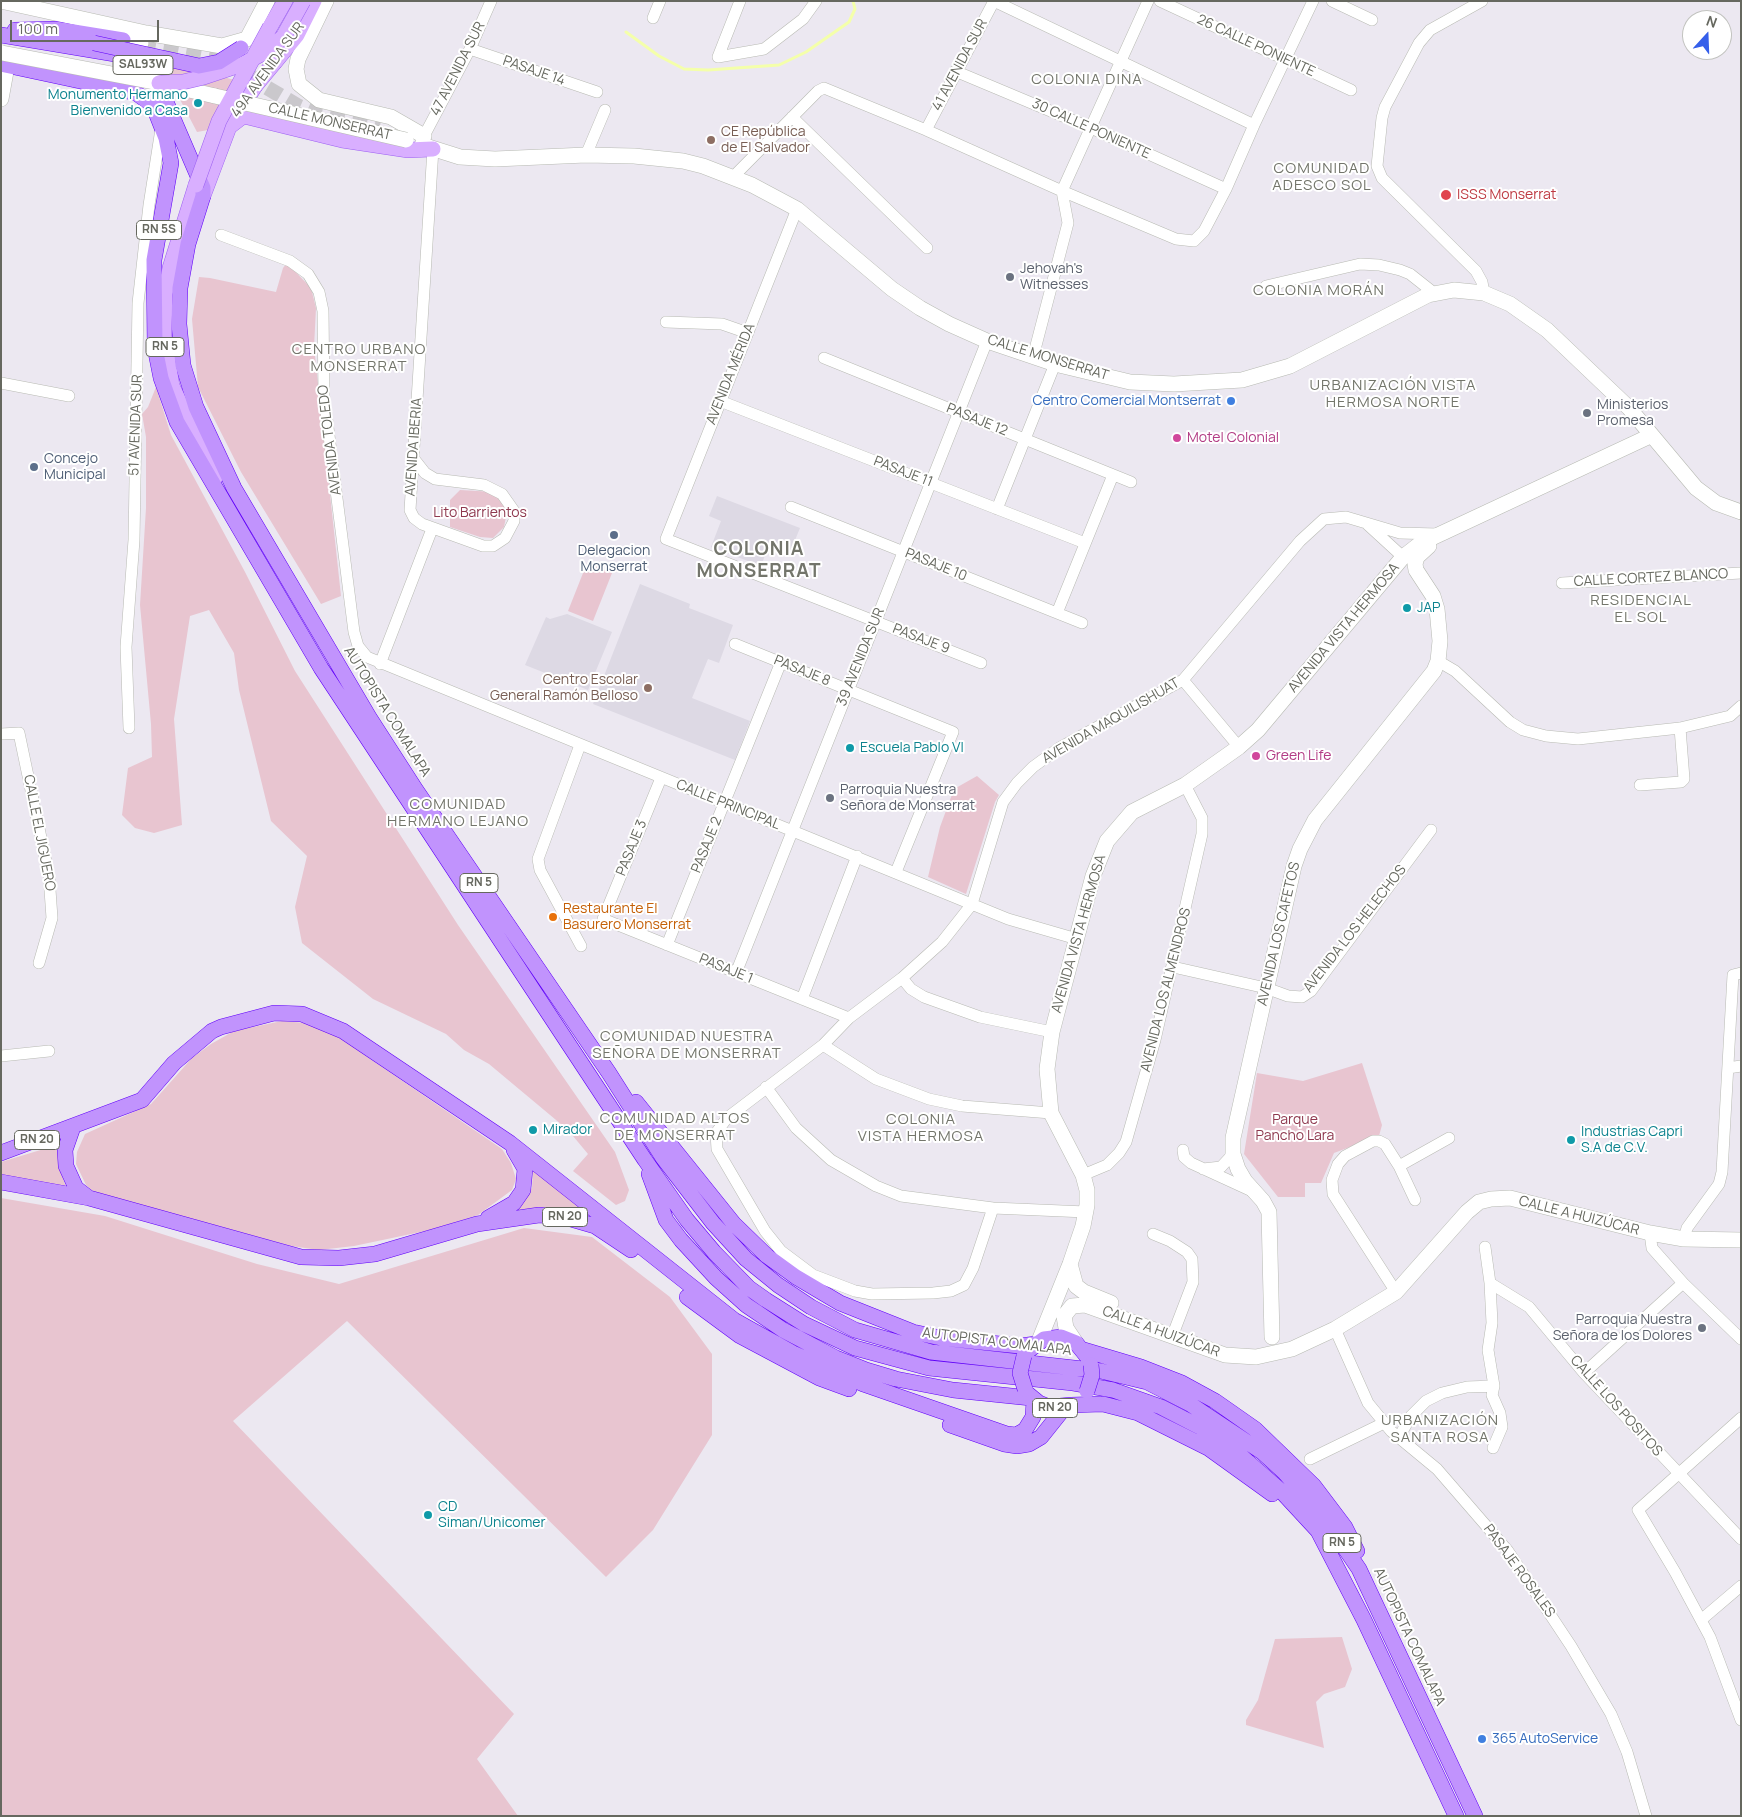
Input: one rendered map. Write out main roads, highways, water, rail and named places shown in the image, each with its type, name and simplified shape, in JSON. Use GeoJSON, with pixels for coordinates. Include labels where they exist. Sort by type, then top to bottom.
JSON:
{"type":"FeatureCollection","features":[{"type":"Feature","properties":{"kind":"highway"},"geometry":{"type":"LineString","coordinates":[[1,30],[55,29],[123,40]]}},
{"type":"Feature","properties":{"kind":"highway","name":"SAL93W"},"geometry":{"type":"LineString","coordinates":[[1,35],[105,51],[134,59],[148,68],[166,100],[201,183],[200,190]]}},
{"type":"Feature","properties":{"kind":"highway"},"geometry":{"type":"LineString","coordinates":[[30,40],[60,38],[94,43],[199,66],[219,62],[244,43]]}},
{"type":"Feature","properties":{"kind":"highway","name":"RN 5S"},"geometry":{"type":"LineString","coordinates":[[3,59],[136,93],[153,105],[162,124],[170,152],[170,175],[154,260],[155,348],[161,378],[177,422],[223,502]]}},
{"type":"Feature","properties":{"kind":"highway","name":"AUTOPISTA COMALAPA"},"geometry":{"type":"LineString","coordinates":[[200,190],[184,265],[178,315],[183,366],[196,407],[234,488],[369,717],[485,892],[609,1073],[663,1158],[713,1223],[746,1259],[794,1296],[842,1324],[909,1347],[931,1352],[1101,1371],[1147,1382],[1172,1394],[1239,1435],[1284,1473],[1325,1519],[1359,1568],[1475,1816]]}},
{"type":"Feature","properties":{"kind":"highway","name":"RN 5"},"geometry":{"type":"LineString","coordinates":[[223,502],[321,668],[645,1160],[687,1220],[749,1288],[788,1315],[827,1336],[872,1354],[929,1368],[1073,1383],[1113,1390],[1153,1403],[1200,1427],[1238,1453],[1303,1513],[1333,1557],[1456,1816]]}},
{"type":"Feature","properties":{"kind":"highway","name":"RN 20"},"geometry":{"type":"LineString","coordinates":[[1,1152],[142,1100],[174,1063],[212,1031],[250,1018],[274,1013],[293,1013],[319,1020],[343,1031],[510,1143],[734,1320],[793,1353],[863,1384],[1008,1434],[1016,1435],[1025,1430],[1033,1417],[1030,1396],[1020,1373],[1024,1356],[1037,1342]]}},
{"type":"Feature","properties":{"kind":"highway"},"geometry":{"type":"LineString","coordinates":[[609,1073],[653,1121],[734,1224],[767,1256],[796,1278],[861,1313],[913,1332],[941,1338],[1012,1345],[1061,1337],[1080,1346],[1182,1383],[1215,1401],[1255,1429],[1295,1467],[1333,1509],[1356,1548],[1376,1602]]}},
{"type":"Feature","properties":{"kind":"highway"},"geometry":{"type":"LineString","coordinates":[[73,1127],[65,1150],[66,1166],[76,1188],[89,1198]]}},
{"type":"Feature","properties":{"kind":"highway"},"geometry":{"type":"LineString","coordinates":[[478,1224],[507,1208],[522,1190],[524,1169],[510,1143]]}},
{"type":"Feature","properties":{"kind":"highway"},"geometry":{"type":"LineString","coordinates":[[645,1160],[666,1220],[681,1240],[716,1278],[746,1305],[783,1330],[836,1358],[896,1379],[953,1390],[1030,1396]]}},
{"type":"Feature","properties":{"kind":"highway","name":"RN 20"},"geometry":{"type":"LineString","coordinates":[[1,1182],[89,1198],[290,1255],[315,1258],[375,1254],[478,1224],[549,1215],[595,1226],[626,1246],[725,1327],[784,1360],[819,1378],[1004,1444],[1016,1446],[1029,1444],[1041,1437],[1068,1406],[1087,1391],[1091,1381],[1091,1365],[1080,1346]]}},
{"type":"Feature","properties":{"kind":"highway","name":"RN 20"},"geometry":{"type":"LineString","coordinates":[[1030,1396],[1049,1407],[1068,1406]]}},
{"type":"Feature","properties":{"kind":"highway"},"geometry":{"type":"LineString","coordinates":[[1068,1406],[1103,1404],[1138,1413],[1208,1448],[1270,1492],[1305,1531],[1364,1620]]}},
{"type":"Feature","properties":{"kind":"main road","name":"49A AVENIDA SUR"},"geometry":{"type":"LineString","coordinates":[[200,190],[219,121],[285,1]]}},
{"type":"Feature","properties":{"kind":"main road"},"geometry":{"type":"LineString","coordinates":[[159,83],[183,82],[204,77],[243,64],[267,51],[283,37],[303,1]]}},
{"type":"Feature","properties":{"kind":"main road","name":"49A AVENIDA SUR"},"geometry":{"type":"LineString","coordinates":[[200,190],[229,127],[255,86],[297,35],[314,1]]}},
{"type":"Feature","properties":{"kind":"main road"},"geometry":{"type":"LineString","coordinates":[[229,127],[242,117],[248,117],[342,140],[408,150],[433,149]]}},
{"type":"Feature","properties":{"kind":"main road","name":"RN 5"},"geometry":{"type":"LineString","coordinates":[[200,190],[174,254],[166,288],[165,347],[175,393],[212,467],[223,502]]}},
{"type":"Feature","properties":{"kind":"waterway"},"geometry":{"type":"LineString","coordinates":[[626,32],[659,56],[684,69],[708,70],[779,65],[806,52],[849,22],[855,9],[853,1]]}},
{"type":"Feature","properties":{"kind":"tunnel"},"geometry":{"type":"LineString","coordinates":[[141,43],[231,60],[238,63],[254,80],[298,106],[317,114],[380,126]]}},
{"type":"Feature","properties":{"kind":"place","name":"Monumento Hermano Bienvenido a Casa"},"geometry":{"type":"Point","coordinates":[198,103]}},
{"type":"Feature","properties":{"kind":"place","name":"CE República de El Salvador"},"geometry":{"type":"Point","coordinates":[711,140]}},
{"type":"Feature","properties":{"kind":"place","name":"ISSS Monserrat"},"geometry":{"type":"Point","coordinates":[1446,195]}},
{"type":"Feature","properties":{"kind":"place","name":"Jehovah's Witnesses"},"geometry":{"type":"Point","coordinates":[1010,277]}},
{"type":"Feature","properties":{"kind":"place","name":"Centro Comercial Montserrat"},"geometry":{"type":"Point","coordinates":[1231,401]}},
{"type":"Feature","properties":{"kind":"place","name":"Ministerios Promesa"},"geometry":{"type":"Point","coordinates":[1587,413]}},
{"type":"Feature","properties":{"kind":"place","name":"Motel Colonial"},"geometry":{"type":"Point","coordinates":[1177,438]}},
{"type":"Feature","properties":{"kind":"place","name":"Concejo Municipal"},"geometry":{"type":"Point","coordinates":[34,467]}},
{"type":"Feature","properties":{"kind":"place","name":"Delegacion Monserrat"},"geometry":{"type":"Point","coordinates":[614,535]}},
{"type":"Feature","properties":{"kind":"place","name":"JAP"},"geometry":{"type":"Point","coordinates":[1407,608]}},
{"type":"Feature","properties":{"kind":"place","name":"Centro Escolar General Ramón Belloso"},"geometry":{"type":"Point","coordinates":[648,688]}},
{"type":"Feature","properties":{"kind":"place","name":"Escuela Pablo VI"},"geometry":{"type":"Point","coordinates":[850,748]}},
{"type":"Feature","properties":{"kind":"place","name":"Green Life"},"geometry":{"type":"Point","coordinates":[1256,756]}},
{"type":"Feature","properties":{"kind":"place","name":"Parroquia Nuestra Señora de Monserrat"},"geometry":{"type":"Point","coordinates":[830,798]}},
{"type":"Feature","properties":{"kind":"place","name":"Restaurante El Basurero Monserrat"},"geometry":{"type":"Point","coordinates":[553,917]}},
{"type":"Feature","properties":{"kind":"place","name":"Mirador"},"geometry":{"type":"Point","coordinates":[533,1130]}},
{"type":"Feature","properties":{"kind":"place","name":"Industrias Capri S.A de C.V."},"geometry":{"type":"Point","coordinates":[1571,1140]}},
{"type":"Feature","properties":{"kind":"place","name":"Parroquia Nuestra Señora de los Dolores"},"geometry":{"type":"Point","coordinates":[1702,1328]}},
{"type":"Feature","properties":{"kind":"place","name":"CD Siman/Unicomer"},"geometry":{"type":"Point","coordinates":[428,1515]}},
{"type":"Feature","properties":{"kind":"place","name":"365 AutoService"},"geometry":{"type":"Point","coordinates":[1482,1739]}},
{"type":"Feature","properties":{"kind":"district","name":"COLONIA DINA"},"geometry":{"type":"Point","coordinates":[1087,80]}},
{"type":"Feature","properties":{"kind":"district","name":"COMUNIDAD ADESCO SOL"},"geometry":{"type":"Point","coordinates":[1322,178]}},
{"type":"Feature","properties":{"kind":"district","name":"COLONIA MORÁN"},"geometry":{"type":"Point","coordinates":[1319,291]}},
{"type":"Feature","properties":{"kind":"district","name":"CENTRO URBANO MONSERRAT"},"geometry":{"type":"Point","coordinates":[359,358]}},
{"type":"Feature","properties":{"kind":"district","name":"URBANIZACIÓN VISTA HERMOSA NORTE"},"geometry":{"type":"Point","coordinates":[1393,394]}},
{"type":"Feature","properties":{"kind":"district","name":"COLONIA MONSERRAT"},"geometry":{"type":"Point","coordinates":[759,561]}},
{"type":"Feature","properties":{"kind":"district","name":"RESIDENCIAL EL SOL"},"geometry":{"type":"Point","coordinates":[1641,610]}},
{"type":"Feature","properties":{"kind":"district","name":"COMUNIDAD HERMANO LEJANO"},"geometry":{"type":"Point","coordinates":[458,814]}},
{"type":"Feature","properties":{"kind":"district","name":"COMUNIDAD NUESTRA SEÑORA DE MONSERRAT"},"geometry":{"type":"Point","coordinates":[687,1046]}},
{"type":"Feature","properties":{"kind":"district","name":"COMUNIDAD ALTOS DE MONSERRAT"},"geometry":{"type":"Point","coordinates":[675,1128]}},
{"type":"Feature","properties":{"kind":"district","name":"COLONIA VISTA HERMOSA"},"geometry":{"type":"Point","coordinates":[921,1128]}},
{"type":"Feature","properties":{"kind":"district","name":"URBANIZACIÓN SANTA ROSA"},"geometry":{"type":"Point","coordinates":[1440,1430]}},
{"type":"Feature","properties":{"kind":"park label","name":"Lito Barrientos"},"geometry":{"type":"Point","coordinates":[480,513]}},
{"type":"Feature","properties":{"kind":"park label","name":"Parque Pancho Lara"},"geometry":{"type":"Point","coordinates":[1295,1128]}}]}
